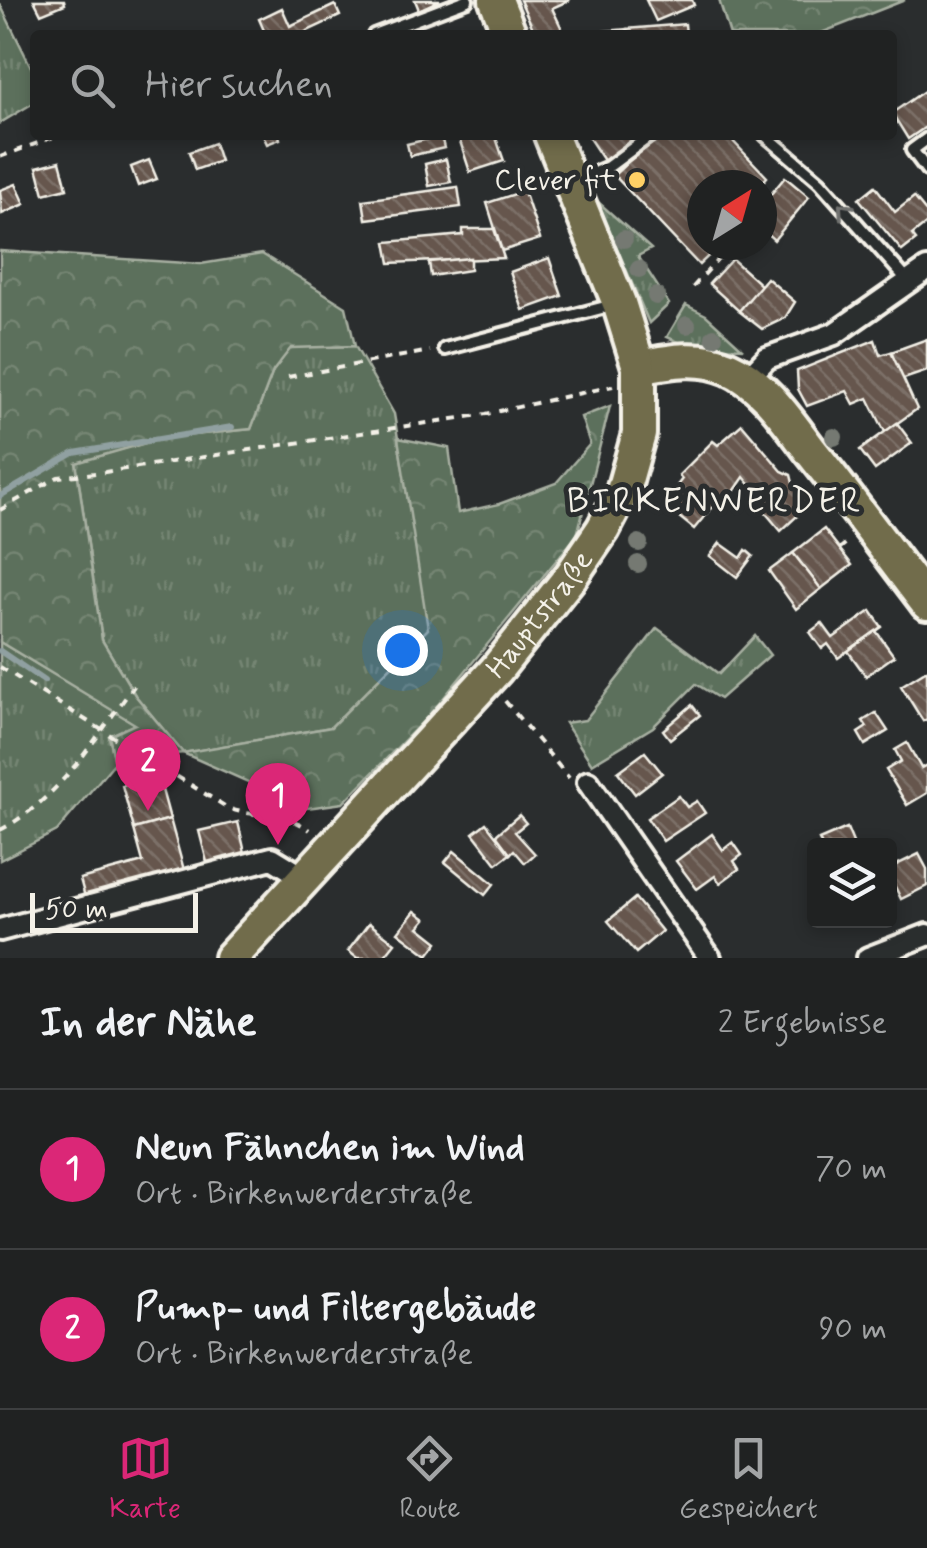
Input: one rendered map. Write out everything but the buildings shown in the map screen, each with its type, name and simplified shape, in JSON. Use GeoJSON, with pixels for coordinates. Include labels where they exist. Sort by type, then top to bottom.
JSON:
{"type":"FeatureCollection","features":[{"type":"Feature","properties":{"kind":"main road"},"geometry":{"type":"LineString","coordinates":[[496,0],[508,30]]}},
{"type":"Feature","properties":{"kind":"main road","name":"Hauptstraße"},"geometry":{"type":"LineString","coordinates":[[232,958],[484,682],[571,576],[610,517],[636,450],[640,375],[619,303],[553,140]]}},
{"type":"Feature","properties":{"kind":"main road"},"geometry":{"type":"LineString","coordinates":[[640,375],[668,361],[701,360],[732,369],[747,379],[788,421],[927,603]]}},
{"type":"Feature","properties":{"kind":"street"},"geometry":{"type":"LineString","coordinates":[[747,379],[767,358],[834,334],[927,268]]}},
{"type":"Feature","properties":{"kind":"street"},"geometry":{"type":"LineString","coordinates":[[588,782],[710,958]]}},
{"type":"Feature","properties":{"kind":"street"},"geometry":{"type":"LineString","coordinates":[[0,930],[272,858],[303,877]]}},
{"type":"Feature","properties":{"kind":"street"},"geometry":{"type":"LineString","coordinates":[[868,958],[927,935]]}},
{"type":"Feature","properties":{"kind":"lane"},"geometry":{"type":"LineString","coordinates":[[387,30],[467,0]]}},
{"type":"Feature","properties":{"kind":"lane"},"geometry":{"type":"LineString","coordinates":[[927,139],[912,150],[927,170]]}},
{"type":"Feature","properties":{"kind":"lane"},"geometry":{"type":"LineString","coordinates":[[570,182],[608,167],[644,140]]}},
{"type":"Feature","properties":{"kind":"lane"},"geometry":{"type":"LineString","coordinates":[[771,140],[820,182],[909,282]]}},
{"type":"Feature","properties":{"kind":"lane"},"geometry":{"type":"LineString","coordinates":[[444,348],[619,303]]}},
{"type":"Feature","properties":{"kind":"path"},"geometry":{"type":"LineString","coordinates":[[0,157],[46,140]]}},
{"type":"Feature","properties":{"kind":"path"},"geometry":{"type":"LineString","coordinates":[[693,288],[718,260]]}},
{"type":"Feature","properties":{"kind":"path"},"geometry":{"type":"LineString","coordinates":[[288,377],[444,348]]}},
{"type":"Feature","properties":{"kind":"path"},"geometry":{"type":"LineString","coordinates":[[0,510],[64,475],[405,427],[640,375]]}},
{"type":"Feature","properties":{"kind":"path"},"geometry":{"type":"LineString","coordinates":[[0,667],[228,808],[294,819],[330,847]]}},
{"type":"Feature","properties":{"kind":"path"},"geometry":{"type":"LineString","coordinates":[[484,682],[511,706],[570,780],[588,782]]}},
{"type":"Feature","properties":{"kind":"path"},"geometry":{"type":"LineString","coordinates":[[0,830],[45,800],[134,686]]}},
{"type":"Feature","properties":{"kind":"green space"},"geometry":{"type":"Polygon","coordinates":[[[719,0],[905,0],[829,30],[728,30],[719,0]]]}},
{"type":"Feature","properties":{"kind":"green space"},"geometry":{"type":"Polygon","coordinates":[[[0,4],[30,65],[30,105],[0,123],[0,4]]]}},
{"type":"Feature","properties":{"kind":"green space"},"geometry":{"type":"Polygon","coordinates":[[[597,201],[651,249],[638,256],[669,304],[649,323],[597,201]]]}},
{"type":"Feature","properties":{"kind":"green space"},"geometry":{"type":"Polygon","coordinates":[[[0,251],[201,264],[262,254],[346,307],[355,346],[291,348],[273,371],[251,429],[163,438],[76,463],[102,640],[135,695],[183,753],[115,762],[109,736],[135,724],[0,642],[0,251]]]}},
{"type":"Feature","properties":{"kind":"green space"},"geometry":{"type":"Polygon","coordinates":[[[686,305],[706,315],[742,348],[688,346],[667,337],[686,305]]]}},
{"type":"Feature","properties":{"kind":"green space"},"geometry":{"type":"Polygon","coordinates":[[[355,346],[394,414],[429,629],[331,727],[183,753],[135,695],[102,640],[76,462],[163,438],[251,429],[273,371],[291,347],[355,346]]]}},
{"type":"Feature","properties":{"kind":"green space"},"geometry":{"type":"Polygon","coordinates":[[[610,406],[577,535],[432,712],[343,803],[307,808],[183,753],[331,727],[428,629],[398,438],[449,448],[458,513],[499,504],[556,483],[590,444],[581,417],[610,406]]]}},
{"type":"Feature","properties":{"kind":"green space"},"geometry":{"type":"Polygon","coordinates":[[[657,628],[719,674],[755,636],[770,655],[720,699],[696,684],[653,727],[592,764],[565,723],[585,720],[657,628]]]}},
{"type":"Feature","properties":{"kind":"green space"},"geometry":{"type":"Polygon","coordinates":[[[0,642],[136,724],[109,736],[115,762],[57,831],[0,860],[0,642]]]}},
{"type":"Feature","properties":{"kind":"waterway"},"geometry":{"type":"LineString","coordinates":[[0,496],[74,453],[232,427]]}},
{"type":"Feature","properties":{"kind":"waterway"},"geometry":{"type":"LineString","coordinates":[[0,651],[44,681]]}},
{"type":"Feature","properties":{"kind":"place","name":"Clever fit"},"geometry":{"type":"Point","coordinates":[637,180]}},
{"type":"Feature","properties":{"kind":"place","name":"Pump- und Filtergebäude"},"geometry":{"type":"Point","coordinates":[148,811]}},
{"type":"Feature","properties":{"kind":"place","name":"Neun Fähnchen im Wind"},"geometry":{"type":"Point","coordinates":[278,845]}},
{"type":"Feature","properties":{"kind":"district","name":"BIRKENWERDER"},"geometry":{"type":"Point","coordinates":[715,502]}}]}
